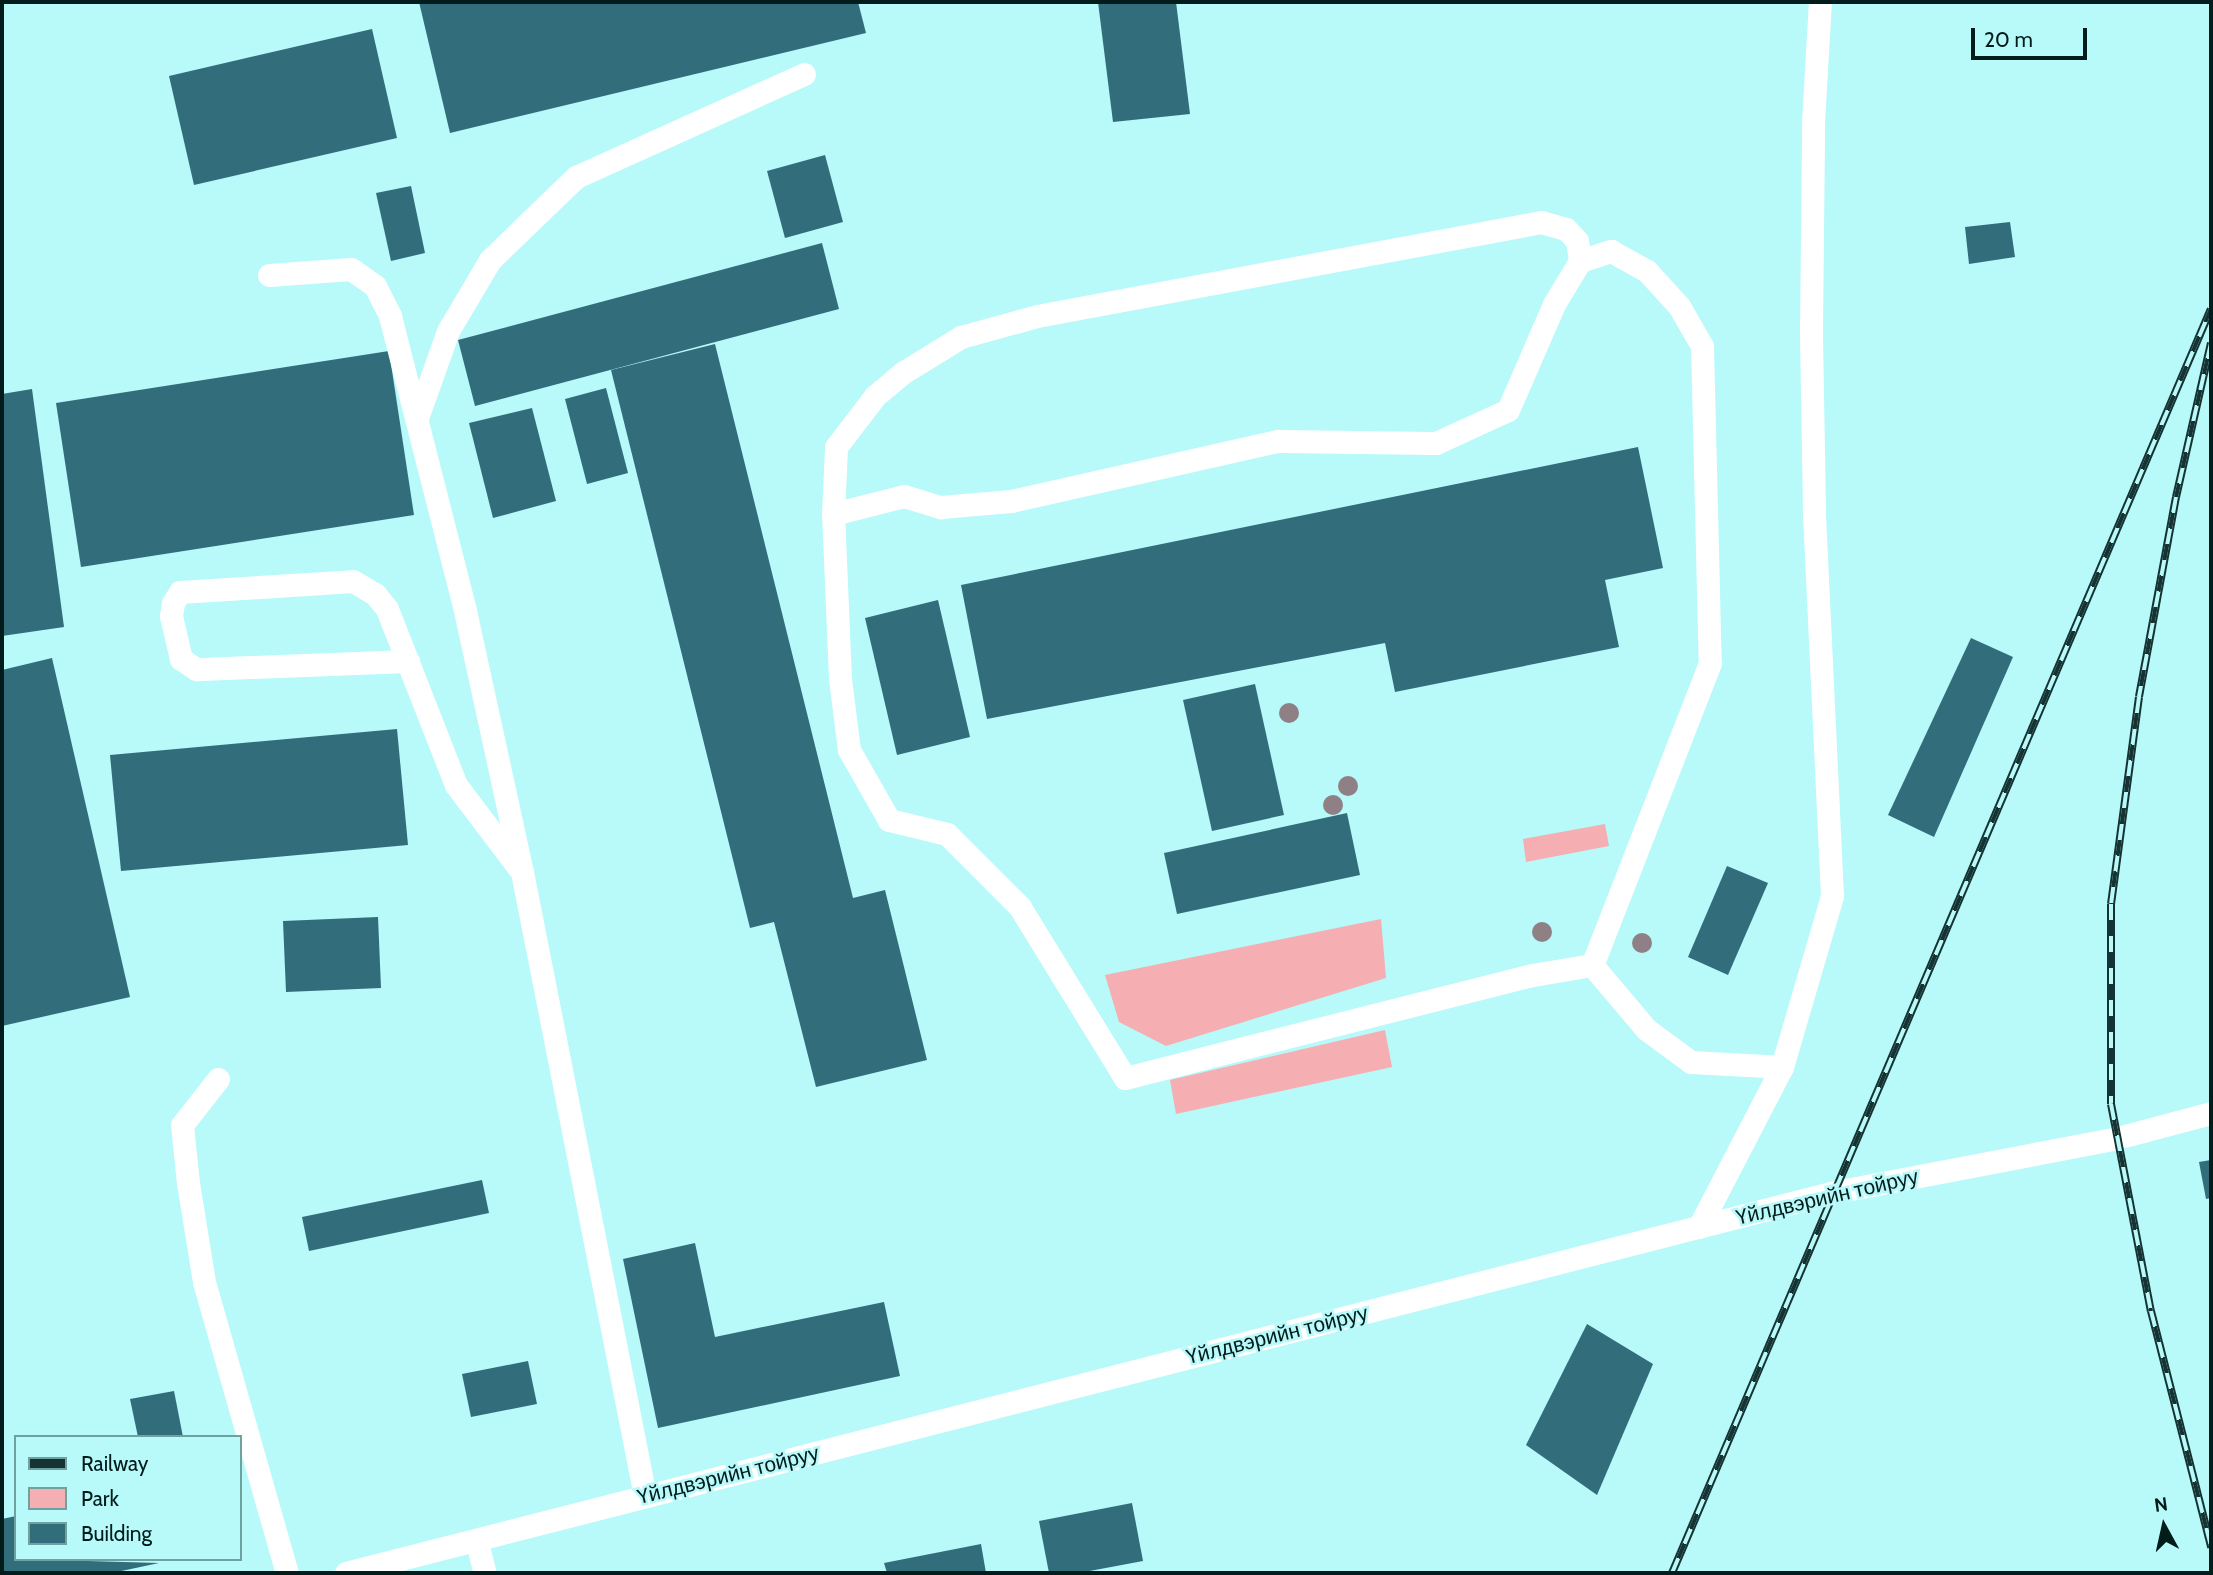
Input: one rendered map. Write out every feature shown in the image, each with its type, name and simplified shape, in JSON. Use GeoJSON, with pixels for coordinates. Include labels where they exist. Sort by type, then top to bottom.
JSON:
{"type":"FeatureCollection","features":[{"type":"Feature","properties":{"kind":"lane"},"geometry":{"type":"LineString","coordinates":[[1699,1227],[1782,1067],[1832,896],[1811,357],[1813,121],[1820,2]]}},
{"type":"Feature","properties":{"kind":"lane"},"geometry":{"type":"LineString","coordinates":[[417,418],[448,331],[491,260],[576,177],[804,74]]}},
{"type":"Feature","properties":{"kind":"lane"},"geometry":{"type":"LineString","coordinates":[[833,514],[904,496],[941,507],[1011,502],[1278,441],[1436,443],[1508,410],[1555,304],[1580,261],[1577,241],[1566,229],[1541,222],[1037,316],[961,338],[904,372],[876,396],[836,447],[833,514],[840,679],[849,750],[889,820],[947,834],[1020,907],[1125,1078],[1532,975],[1592,965]]}},
{"type":"Feature","properties":{"kind":"lane"},"geometry":{"type":"LineString","coordinates":[[1580,261],[1611,251],[1647,271],[1679,306],[1702,346],[1710,663],[1592,965]]}},
{"type":"Feature","properties":{"kind":"lane"},"geometry":{"type":"LineString","coordinates":[[269,275],[351,269],[375,286],[390,316],[417,418],[522,872],[645,1496]]}},
{"type":"Feature","properties":{"kind":"lane"},"geometry":{"type":"LineString","coordinates":[[408,661],[196,669],[181,659],[171,616],[173,603],[180,593],[353,581],[374,594],[387,608],[408,661],[456,785],[522,872]]}},
{"type":"Feature","properties":{"kind":"lane"},"geometry":{"type":"LineString","coordinates":[[1592,965],[1646,1029],[1691,1062],[1782,1067]]}},
{"type":"Feature","properties":{"kind":"lane"},"geometry":{"type":"LineString","coordinates":[[218,1079],[182,1125],[188,1183],[204,1282],[287,1573]]}},
{"type":"Feature","properties":{"kind":"lane","name":"Үйлдвэрийн тойруу"},"geometry":{"type":"LineString","coordinates":[[346,1573],[477,1542],[645,1496],[1830,1194],[2118,1138],[2211,1113]]}},
{"type":"Feature","properties":{"kind":"lane"},"geometry":{"type":"LineString","coordinates":[[477,1542],[485,1573]]}},
{"type":"Feature","properties":{"kind":"green space"},"geometry":{"type":"Polygon","coordinates":[[[1605,824],[1609,846],[1526,862],[1523,839],[1605,824]]]}},
{"type":"Feature","properties":{"kind":"green space"},"geometry":{"type":"Polygon","coordinates":[[[1381,919],[1386,978],[1166,1046],[1119,1022],[1105,975],[1381,919]]]}},
{"type":"Feature","properties":{"kind":"green space"},"geometry":{"type":"Polygon","coordinates":[[[1385,1030],[1392,1067],[1176,1114],[1170,1080],[1385,1030]]]}},
{"type":"Feature","properties":{"kind":"building"},"geometry":{"type":"Polygon","coordinates":[[[419,2],[858,2],[866,33],[450,133],[419,2]]]}},
{"type":"Feature","properties":{"kind":"building"},"geometry":{"type":"Polygon","coordinates":[[[1098,2],[1176,2],[1190,114],[1113,122],[1098,2]]]}},
{"type":"Feature","properties":{"kind":"building"},"geometry":{"type":"Polygon","coordinates":[[[372,29],[397,138],[194,185],[169,76],[372,29]]]}},
{"type":"Feature","properties":{"kind":"building"},"geometry":{"type":"Polygon","coordinates":[[[825,155],[843,222],[785,238],[767,171],[825,155]]]}},
{"type":"Feature","properties":{"kind":"building"},"geometry":{"type":"Polygon","coordinates":[[[411,186],[425,253],[391,261],[376,193],[411,186]]]}},
{"type":"Feature","properties":{"kind":"building"},"geometry":{"type":"Polygon","coordinates":[[[2010,222],[2015,257],[1969,264],[1965,227],[2010,222]]]}},
{"type":"Feature","properties":{"kind":"building"},"geometry":{"type":"Polygon","coordinates":[[[822,243],[839,309],[475,406],[458,340],[822,243]]]}},
{"type":"Feature","properties":{"kind":"building"},"geometry":{"type":"Polygon","coordinates":[[[715,344],[853,898],[885,890],[927,1060],[816,1087],[774,922],[750,928],[611,370],[715,344]]]}},
{"type":"Feature","properties":{"kind":"building"},"geometry":{"type":"Polygon","coordinates":[[[389,351],[414,515],[81,567],[56,403],[389,351]]]}},
{"type":"Feature","properties":{"kind":"building"},"geometry":{"type":"Polygon","coordinates":[[[606,388],[628,473],[587,484],[565,399],[606,388]]]}},
{"type":"Feature","properties":{"kind":"building"},"geometry":{"type":"Polygon","coordinates":[[[32,389],[64,627],[2,636],[2,394],[32,389]]]}},
{"type":"Feature","properties":{"kind":"building"},"geometry":{"type":"Polygon","coordinates":[[[532,408],[556,501],[493,518],[469,423],[532,408]]]}},
{"type":"Feature","properties":{"kind":"building"},"geometry":{"type":"Polygon","coordinates":[[[1638,447],[1663,568],[1605,580],[1619,647],[1395,692],[1385,643],[987,719],[961,585],[1638,447]]]}},
{"type":"Feature","properties":{"kind":"building"},"geometry":{"type":"Polygon","coordinates":[[[938,600],[970,737],[897,755],[865,618],[938,600]]]}},
{"type":"Feature","properties":{"kind":"building"},"geometry":{"type":"Polygon","coordinates":[[[1971,638],[2013,657],[1934,837],[1888,815],[1971,638]]]}},
{"type":"Feature","properties":{"kind":"building"},"geometry":{"type":"Polygon","coordinates":[[[52,658],[130,997],[2,1026],[2,670],[52,658]]]}},
{"type":"Feature","properties":{"kind":"building"},"geometry":{"type":"Polygon","coordinates":[[[1255,684],[1284,815],[1212,831],[1183,700],[1255,684]]]}},
{"type":"Feature","properties":{"kind":"building"},"geometry":{"type":"Polygon","coordinates":[[[397,729],[408,845],[121,871],[110,755],[397,729]]]}},
{"type":"Feature","properties":{"kind":"building"},"geometry":{"type":"Polygon","coordinates":[[[1347,813],[1360,875],[1177,914],[1164,853],[1347,813]]]}},
{"type":"Feature","properties":{"kind":"building"},"geometry":{"type":"Polygon","coordinates":[[[1727,866],[1768,883],[1728,975],[1688,957],[1727,866]]]}},
{"type":"Feature","properties":{"kind":"building"},"geometry":{"type":"Polygon","coordinates":[[[378,917],[381,988],[286,992],[283,921],[378,917]]]}},
{"type":"Feature","properties":{"kind":"building"},"geometry":{"type":"Polygon","coordinates":[[[2211,1160],[2211,1198],[2206,1199],[2199,1162],[2211,1160]]]}},
{"type":"Feature","properties":{"kind":"building"},"geometry":{"type":"Polygon","coordinates":[[[482,1180],[489,1213],[309,1251],[302,1217],[482,1180]]]}},
{"type":"Feature","properties":{"kind":"building"},"geometry":{"type":"Polygon","coordinates":[[[695,1243],[715,1337],[884,1302],[900,1376],[658,1428],[623,1259],[695,1243]]]}},
{"type":"Feature","properties":{"kind":"building"},"geometry":{"type":"Polygon","coordinates":[[[1587,1324],[1653,1364],[1597,1495],[1526,1445],[1587,1324]]]}},
{"type":"Feature","properties":{"kind":"building"},"geometry":{"type":"Polygon","coordinates":[[[528,1361],[537,1404],[471,1417],[462,1374],[528,1361]]]}},
{"type":"Feature","properties":{"kind":"building"},"geometry":{"type":"Polygon","coordinates":[[[174,1391],[183,1435],[138,1435],[130,1399],[174,1391]]]}},
{"type":"Feature","properties":{"kind":"building"},"geometry":{"type":"Polygon","coordinates":[[[1132,1503],[1143,1561],[1079,1573],[1049,1573],[1039,1521],[1132,1503]]]}},
{"type":"Feature","properties":{"kind":"building"},"geometry":{"type":"Polygon","coordinates":[[[14,1516],[14,1561],[159,1563],[112,1573],[2,1573],[2,1519],[14,1516]]]}},
{"type":"Feature","properties":{"kind":"building"},"geometry":{"type":"Polygon","coordinates":[[[981,1544],[986,1573],[887,1573],[884,1563],[981,1544]]]}},
{"type":"Feature","properties":{"kind":"railway"},"geometry":{"type":"LineString","coordinates":[[1672,1573],[2211,309]]}},
{"type":"Feature","properties":{"kind":"railway"},"geometry":{"type":"LineString","coordinates":[[2211,343],[2176,497],[2139,697],[2111,904],[2111,1104],[2151,1311],[2211,1547]]}}]}
